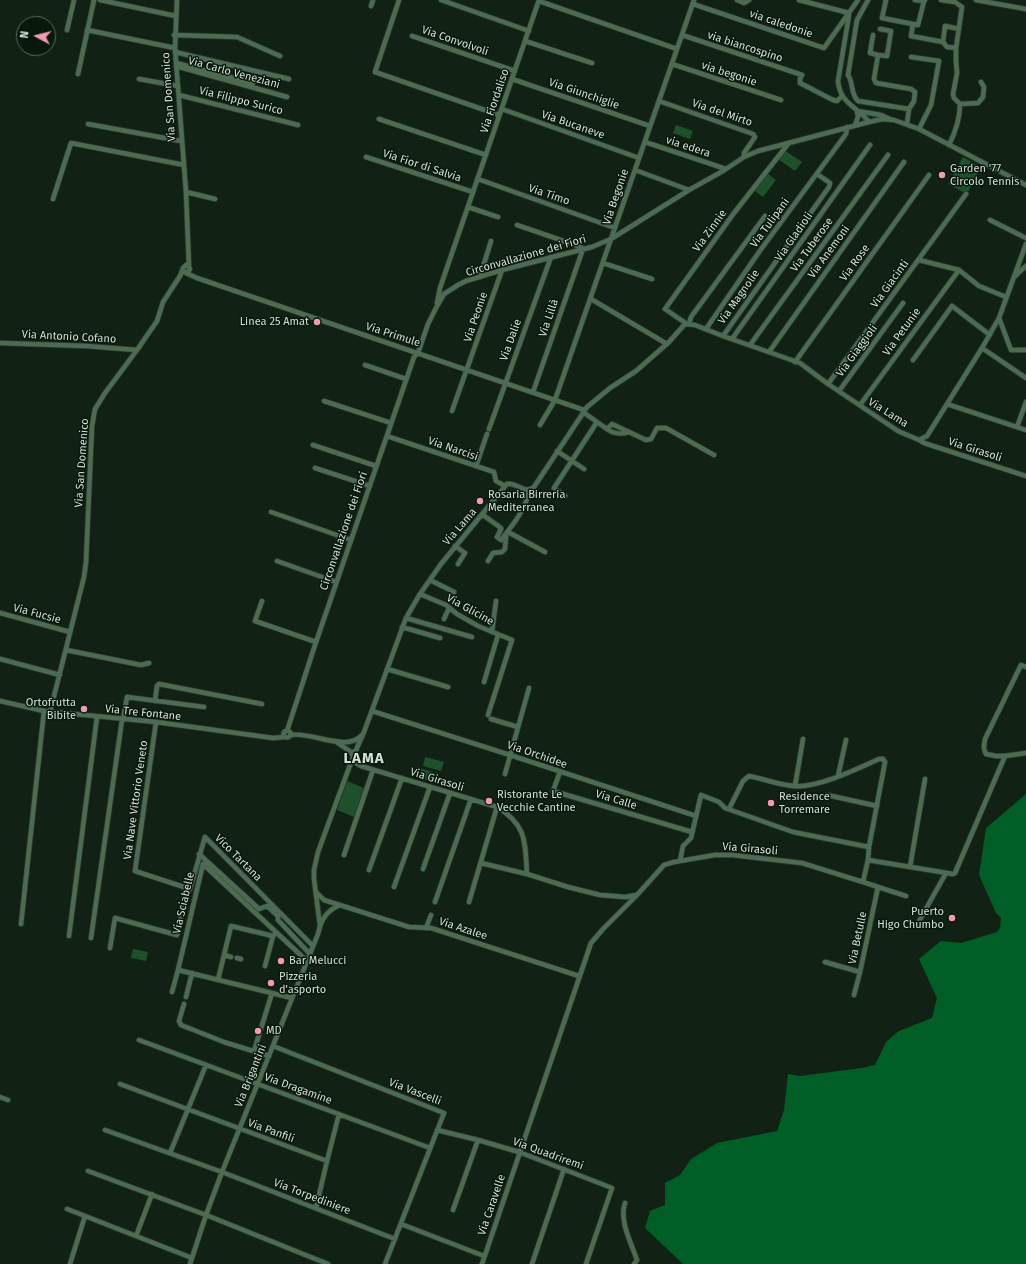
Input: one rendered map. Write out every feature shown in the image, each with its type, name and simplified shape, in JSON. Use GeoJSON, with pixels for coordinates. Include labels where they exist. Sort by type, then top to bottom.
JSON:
{"type":"FeatureCollection","features":[{"type":"Feature","properties":{"kind":"street"},"geometry":{"type":"LineString","coordinates":[[67,30],[74,0]]}},
{"type":"Feature","properties":{"kind":"street"},"geometry":{"type":"LineString","coordinates":[[78,74],[94,0]]}},
{"type":"Feature","properties":{"kind":"street"},"geometry":{"type":"LineString","coordinates":[[100,0],[176,16]]}},
{"type":"Feature","properties":{"kind":"street","name":"Via San Domenico"},"geometry":{"type":"LineString","coordinates":[[50,712],[84,577],[86,562],[92,426],[95,409],[157,321],[163,302],[186,269],[190,255],[174,35],[177,0]]}},
{"type":"Feature","properties":{"kind":"street"},"geometry":{"type":"LineString","coordinates":[[371,6],[373,0]]}},
{"type":"Feature","properties":{"kind":"street"},"geometry":{"type":"LineString","coordinates":[[399,0],[375,72],[499,115]]}},
{"type":"Feature","properties":{"kind":"street"},"geometry":{"type":"LineString","coordinates":[[441,0],[528,31]]}},
{"type":"Feature","properties":{"kind":"street"},"geometry":{"type":"LineString","coordinates":[[737,0],[744,3],[749,0]]}},
{"type":"Feature","properties":{"kind":"street"},"geometry":{"type":"LineString","coordinates":[[799,0],[849,13]]}},
{"type":"Feature","properties":{"kind":"street"},"geometry":{"type":"LineString","coordinates":[[858,0],[849,13],[838,89],[849,105],[864,115],[869,122]]}},
{"type":"Feature","properties":{"kind":"street"},"geometry":{"type":"LineString","coordinates":[[868,0],[857,20],[848,75],[854,97],[858,101],[909,109]]}},
{"type":"Feature","properties":{"kind":"street"},"geometry":{"type":"LineString","coordinates":[[886,0],[882,18],[918,26],[924,1],[915,0]]}},
{"type":"Feature","properties":{"kind":"street"},"geometry":{"type":"LineString","coordinates":[[941,0],[950,0],[959,4],[962,8],[956,48],[957,73],[953,94],[954,98],[960,104],[978,103],[983,97],[984,87],[981,82]]}},
{"type":"Feature","properties":{"kind":"street"},"geometry":{"type":"LineString","coordinates":[[976,0],[1026,9]]}},
{"type":"Feature","properties":{"kind":"street"},"geometry":{"type":"LineString","coordinates":[[539,1],[677,49]]}},
{"type":"Feature","properties":{"kind":"street","name":"Via Fiordaliso"},"geometry":{"type":"LineString","coordinates":[[437,306],[440,288],[539,1]]}},
{"type":"Feature","properties":{"kind":"street","name":"via caledonie"},"geometry":{"type":"LineString","coordinates":[[692,1],[824,48],[849,13]]}},
{"type":"Feature","properties":{"kind":"street","name":"Via Begonie"},"geometry":{"type":"LineString","coordinates":[[540,425],[555,400],[682,35],[692,1]]}},
{"type":"Feature","properties":{"kind":"street"},"geometry":{"type":"LineString","coordinates":[[913,24],[911,36],[943,42],[947,47],[956,48]]}},
{"type":"Feature","properties":{"kind":"street"},"geometry":{"type":"LineString","coordinates":[[943,42],[945,26],[959,29]]}},
{"type":"Feature","properties":{"kind":"street"},"geometry":{"type":"LineString","coordinates":[[87,30],[175,50],[289,79]]}},
{"type":"Feature","properties":{"kind":"street"},"geometry":{"type":"LineString","coordinates":[[873,35],[870,53],[887,56],[891,32],[880,30]]}},
{"type":"Feature","properties":{"kind":"street"},"geometry":{"type":"LineString","coordinates":[[174,35],[237,38],[280,56]]}},
{"type":"Feature","properties":{"kind":"street","name":"via biancospino"},"geometry":{"type":"LineString","coordinates":[[682,35],[802,75],[800,81],[801,84],[833,100],[837,101],[842,96]]}},
{"type":"Feature","properties":{"kind":"street","name":"Via Convolvoli"},"geometry":{"type":"LineString","coordinates":[[412,36],[515,71]]}},
{"type":"Feature","properties":{"kind":"street"},"geometry":{"type":"LineString","coordinates":[[525,41],[592,63]]}},
{"type":"Feature","properties":{"kind":"street"},"geometry":{"type":"LineString","coordinates":[[878,55],[874,79],[876,83],[911,89],[915,92],[916,95],[909,109],[907,124]]}},
{"type":"Feature","properties":{"kind":"street"},"geometry":{"type":"LineString","coordinates":[[911,57],[939,61],[931,105],[920,129]]}},
{"type":"Feature","properties":{"kind":"street"},"geometry":{"type":"LineString","coordinates":[[176,64],[253,83]]}},
{"type":"Feature","properties":{"kind":"street","name":"Via Carlo Veneziani"},"geometry":{"type":"LineString","coordinates":[[176,64],[287,97]]}},
{"type":"Feature","properties":{"kind":"street","name":"via begonie"},"geometry":{"type":"LineString","coordinates":[[672,64],[781,100]]}},
{"type":"Feature","properties":{"kind":"street"},"geometry":{"type":"LineString","coordinates":[[140,79],[178,86]]}},
{"type":"Feature","properties":{"kind":"street","name":"Via Giunchiglie"},"geometry":{"type":"LineString","coordinates":[[512,79],[650,126]]}},
{"type":"Feature","properties":{"kind":"street","name":"Via Filippo Surico"},"geometry":{"type":"LineString","coordinates":[[179,95],[298,125]]}},
{"type":"Feature","properties":{"kind":"street","name":"Via del Mirto"},"geometry":{"type":"LineString","coordinates":[[659,101],[753,134],[755,137],[744,153],[744,157]]}},
{"type":"Feature","properties":{"kind":"street"},"geometry":{"type":"LineString","coordinates":[[949,145],[956,128],[960,104]]}},
{"type":"Feature","properties":{"kind":"street","name":"Via Bucaneve"},"geometry":{"type":"LineString","coordinates":[[502,109],[639,158]]}},
{"type":"Feature","properties":{"kind":"street"},"geometry":{"type":"LineString","coordinates":[[858,111],[881,115],[894,120]]}},
{"type":"Feature","properties":{"kind":"street"},"geometry":{"type":"LineString","coordinates":[[855,125],[858,117],[858,111]]}},
{"type":"Feature","properties":{"kind":"street"},"geometry":{"type":"LineString","coordinates":[[378,119],[486,156]]}},
{"type":"Feature","properties":{"kind":"street","name":"Circonvallazione dei Fiori"},"geometry":{"type":"LineString","coordinates":[[284,737],[284,733],[289,733],[316,642],[406,379],[414,358],[418,353],[428,324],[444,294],[466,281],[583,249],[611,239],[744,157],[758,151],[869,122],[894,120],[920,129],[1026,185]]}},
{"type":"Feature","properties":{"kind":"street"},"geometry":{"type":"LineString","coordinates":[[88,124],[181,141]]}},
{"type":"Feature","properties":{"kind":"street","name":"Via Tulipani"},"geometry":{"type":"LineString","coordinates":[[706,329],[846,134],[847,127]]}},
{"type":"Feature","properties":{"kind":"street","name":"via edera"},"geometry":{"type":"LineString","coordinates":[[645,142],[726,169]]}},
{"type":"Feature","properties":{"kind":"street"},"geometry":{"type":"LineString","coordinates":[[53,199],[71,143],[184,165]]}},
{"type":"Feature","properties":{"kind":"street","name":"Via Zinnie"},"geometry":{"type":"LineString","coordinates":[[688,324],[665,309],[739,207],[788,144]]}},
{"type":"Feature","properties":{"kind":"street","name":"Via Gladioli"},"geometry":{"type":"LineString","coordinates":[[732,339],[870,145]]}},
{"type":"Feature","properties":{"kind":"street","name":"Via Tuberose"},"geometry":{"type":"LineString","coordinates":[[750,345],[888,155]]}},
{"type":"Feature","properties":{"kind":"street","name":"Via Fior di Salvia"},"geometry":{"type":"LineString","coordinates":[[366,157],[473,192]]}},
{"type":"Feature","properties":{"kind":"street","name":"Via Anemoni"},"geometry":{"type":"LineString","coordinates":[[769,352],[904,162]]}},
{"type":"Feature","properties":{"kind":"street"},"geometry":{"type":"LineString","coordinates":[[635,170],[689,190]]}},
{"type":"Feature","properties":{"kind":"street","name":"Via Magnolie"},"geometry":{"type":"LineString","coordinates":[[723,336],[829,187],[830,183],[817,174]]}},
{"type":"Feature","properties":{"kind":"street","name":"Via Rose"},"geometry":{"type":"LineString","coordinates":[[794,362],[929,175]]}},
{"type":"Feature","properties":{"kind":"street","name":"Via Timo"},"geometry":{"type":"LineString","coordinates":[[478,179],[615,228]]}},
{"type":"Feature","properties":{"kind":"street"},"geometry":{"type":"LineString","coordinates":[[186,192],[215,199]]}},
{"type":"Feature","properties":{"kind":"street","name":"Via Giacinti"},"geometry":{"type":"LineString","coordinates":[[828,384],[966,194]]}},
{"type":"Feature","properties":{"kind":"street"},"geometry":{"type":"LineString","coordinates":[[468,207],[498,217]]}},
{"type":"Feature","properties":{"kind":"street"},"geometry":{"type":"LineString","coordinates":[[483,515],[502,529],[497,536],[501,540],[520,514],[530,490],[534,487],[584,411],[610,388],[636,371],[667,344],[684,325],[688,324],[691,317],[765,216]]}},
{"type":"Feature","properties":{"kind":"street"},"geometry":{"type":"LineString","coordinates":[[990,220],[1026,238]]}},
{"type":"Feature","properties":{"kind":"street"},"geometry":{"type":"LineString","coordinates":[[517,225],[583,249]]}},
{"type":"Feature","properties":{"kind":"street"},"geometry":{"type":"LineString","coordinates":[[480,277],[491,241]]}},
{"type":"Feature","properties":{"kind":"street"},"geometry":{"type":"LineString","coordinates":[[920,440],[927,436],[990,335],[999,318],[1026,244]]}},
{"type":"Feature","properties":{"kind":"street","name":"Via Lillà"},"geometry":{"type":"LineString","coordinates":[[533,392],[583,249]]}},
{"type":"Feature","properties":{"kind":"street","name":"Via Dalie"},"geometry":{"type":"LineString","coordinates":[[476,466],[551,257]]}},
{"type":"Feature","properties":{"kind":"street"},"geometry":{"type":"LineString","coordinates":[[919,260],[959,270],[978,286],[1006,298]]}},
{"type":"Feature","properties":{"kind":"street"},"geometry":{"type":"LineString","coordinates":[[603,263],[652,279]]}},
{"type":"Feature","properties":{"kind":"street"},"geometry":{"type":"LineString","coordinates":[[1014,277],[1026,266]]}},
{"type":"Feature","properties":{"kind":"street","name":"Via Primule"},"geometry":{"type":"LineString","coordinates":[[186,269],[197,278],[506,382],[584,411],[607,429],[612,424],[646,440],[650,439],[657,428],[666,428],[714,455]]}},
{"type":"Feature","properties":{"kind":"street","name":"Via Peonie"},"geometry":{"type":"LineString","coordinates":[[452,412],[502,270]]}},
{"type":"Feature","properties":{"kind":"street","name":"Via Petunie"},"geometry":{"type":"LineString","coordinates":[[860,405],[959,270]]}},
{"type":"Feature","properties":{"kind":"street"},"geometry":{"type":"LineString","coordinates":[[591,299],[667,344]]}},
{"type":"Feature","properties":{"kind":"street","name":"Via Giaggioli"},"geometry":{"type":"LineString","coordinates":[[839,391],[903,303]]}},
{"type":"Feature","properties":{"kind":"street"},"geometry":{"type":"LineString","coordinates":[[913,360],[952,306],[990,335]]}},
{"type":"Feature","properties":{"kind":"street"},"geometry":{"type":"LineString","coordinates":[[999,318],[1011,350],[1026,350]]}},
{"type":"Feature","properties":{"kind":"street","name":"Via Lama"},"geometry":{"type":"LineString","coordinates":[[688,324],[800,363],[828,384],[898,431],[920,440]]}},
{"type":"Feature","properties":{"kind":"street","name":"Via Antonio Cofano"},"geometry":{"type":"LineString","coordinates":[[0,343],[86,346],[137,350]]}},
{"type":"Feature","properties":{"kind":"street"},"geometry":{"type":"LineString","coordinates":[[982,348],[1026,378]]}},
{"type":"Feature","properties":{"kind":"street"},"geometry":{"type":"LineString","coordinates":[[365,365],[406,379]]}},
{"type":"Feature","properties":{"kind":"street"},"geometry":{"type":"LineString","coordinates":[[324,401],[391,423]]}},
{"type":"Feature","properties":{"kind":"street"},"geometry":{"type":"LineString","coordinates":[[1017,427],[1026,402]]}},
{"type":"Feature","properties":{"kind":"street"},"geometry":{"type":"LineString","coordinates":[[947,404],[1026,430]]}},
{"type":"Feature","properties":{"kind":"street"},"geometry":{"type":"LineString","coordinates":[[565,496],[554,488],[597,422]]}},
{"type":"Feature","properties":{"kind":"street","name":"Via Narcisi"},"geometry":{"type":"LineString","coordinates":[[387,436],[494,472],[496,481],[505,486]]}},
{"type":"Feature","properties":{"kind":"street","name":"Via Girasoli"},"geometry":{"type":"LineString","coordinates":[[920,440],[924,443],[1026,476]]}},
{"type":"Feature","properties":{"kind":"street"},"geometry":{"type":"LineString","coordinates":[[313,445],[376,466]]}},
{"type":"Feature","properties":{"kind":"street"},"geometry":{"type":"LineString","coordinates":[[557,451],[584,469]]}},
{"type":"Feature","properties":{"kind":"street"},"geometry":{"type":"LineString","coordinates":[[316,468],[370,486]]}},
{"type":"Feature","properties":{"kind":"street"},"geometry":{"type":"LineString","coordinates":[[505,486],[509,483],[522,489],[530,490]]}},
{"type":"Feature","properties":{"kind":"street","name":"Via Lama"},"geometry":{"type":"LineString","coordinates":[[353,754],[372,712],[406,618],[420,594],[455,546],[483,515],[505,486]]}},
{"type":"Feature","properties":{"kind":"street"},"geometry":{"type":"LineString","coordinates":[[271,512],[351,540]]}},
{"type":"Feature","properties":{"kind":"street"},"geometry":{"type":"LineString","coordinates":[[507,533],[545,552]]}},
{"type":"Feature","properties":{"kind":"street"},"geometry":{"type":"LineString","coordinates":[[488,561],[493,553],[502,552],[505,549],[507,533]]}},
{"type":"Feature","properties":{"kind":"street"},"geometry":{"type":"LineString","coordinates":[[455,546],[466,553],[458,564]]}},
{"type":"Feature","properties":{"kind":"street"},"geometry":{"type":"LineString","coordinates":[[277,561],[336,582]]}},
{"type":"Feature","properties":{"kind":"street"},"geometry":{"type":"LineString","coordinates":[[430,580],[454,592]]}},
{"type":"Feature","properties":{"kind":"street","name":"Via Glicine"},"geometry":{"type":"LineString","coordinates":[[420,594],[449,608],[478,626],[512,640],[489,717],[518,727]]}},
{"type":"Feature","properties":{"kind":"street"},"geometry":{"type":"LineString","coordinates":[[262,601],[255,621],[316,642]]}},
{"type":"Feature","properties":{"kind":"street"},"geometry":{"type":"LineString","coordinates":[[492,632],[496,601]]}},
{"type":"Feature","properties":{"kind":"street"},"geometry":{"type":"LineString","coordinates":[[444,619],[449,608]]}},
{"type":"Feature","properties":{"kind":"street","name":"Via Fucsie"},"geometry":{"type":"LineString","coordinates":[[0,613],[70,632]]}},
{"type":"Feature","properties":{"kind":"street"},"geometry":{"type":"LineString","coordinates":[[406,618],[472,637]]}},
{"type":"Feature","properties":{"kind":"street"},"geometry":{"type":"LineString","coordinates":[[402,627],[440,638]]}},
{"type":"Feature","properties":{"kind":"street"},"geometry":{"type":"LineString","coordinates":[[484,682],[498,635]]}},
{"type":"Feature","properties":{"kind":"street"},"geometry":{"type":"LineString","coordinates":[[66,650],[141,665],[149,662]]}},
{"type":"Feature","properties":{"kind":"street"},"geometry":{"type":"LineString","coordinates":[[0,659],[60,675]]}},
{"type":"Feature","properties":{"kind":"street"},"geometry":{"type":"LineString","coordinates":[[1026,667],[1021,665],[985,739],[984,750],[986,754],[996,756],[1026,753]]}},
{"type":"Feature","properties":{"kind":"street"},"geometry":{"type":"LineString","coordinates":[[387,669],[448,687]]}},
{"type":"Feature","properties":{"kind":"street"},"geometry":{"type":"LineString","coordinates":[[155,701],[157,686],[159,684],[262,704]]}},
{"type":"Feature","properties":{"kind":"street"},"geometry":{"type":"LineString","coordinates":[[505,774],[529,688]]}},
{"type":"Feature","properties":{"kind":"street"},"geometry":{"type":"LineString","coordinates":[[92,938],[122,720],[127,697],[204,707]]}},
{"type":"Feature","properties":{"kind":"street","name":"Via Tre Fontane"},"geometry":{"type":"LineString","coordinates":[[0,701],[44,712],[156,722],[273,738],[284,737]]}},
{"type":"Feature","properties":{"kind":"street"},"geometry":{"type":"LineString","coordinates":[[20,924],[44,712]]}},
{"type":"Feature","properties":{"kind":"street","name":"Via Orchidee"},"geometry":{"type":"LineString","coordinates":[[372,712],[510,755],[696,816]]}},
{"type":"Feature","properties":{"kind":"street"},"geometry":{"type":"LineString","coordinates":[[69,936],[97,717]]}},
{"type":"Feature","properties":{"kind":"street","name":"Via Nave Vittorio Veneto"},"geometry":{"type":"LineString","coordinates":[[156,722],[135,871],[190,889]]}},
{"type":"Feature","properties":{"kind":"street"},"geometry":{"type":"LineString","coordinates":[[289,733],[348,742],[356,741],[364,732]]}},
{"type":"Feature","properties":{"kind":"street"},"geometry":{"type":"LineString","coordinates":[[795,786],[803,739]]}},
{"type":"Feature","properties":{"kind":"street"},"geometry":{"type":"LineString","coordinates":[[838,776],[846,740]]}},
{"type":"Feature","properties":{"kind":"street","name":"Via Girasoli"},"geometry":{"type":"LineString","coordinates":[[335,741],[353,754],[356,763],[361,766],[497,807],[507,813],[516,821],[521,831],[525,844],[527,874]]}},
{"type":"Feature","properties":{"kind":"street"},"geometry":{"type":"LineString","coordinates":[[348,742],[354,747],[353,754]]}},
{"type":"Feature","properties":{"kind":"street"},"geometry":{"type":"LineString","coordinates":[[345,748],[349,757],[350,766]]}},
{"type":"Feature","properties":{"kind":"street","name":"Via Brigantini"},"geometry":{"type":"LineString","coordinates":[[190,1264],[222,1172],[320,926],[315,892],[314,870],[318,852],[350,766],[353,754]]}},
{"type":"Feature","properties":{"kind":"street"},"geometry":{"type":"LineString","coordinates":[[868,860],[946,873],[955,873],[1005,756]]}},
{"type":"Feature","properties":{"kind":"street"},"geometry":{"type":"LineString","coordinates":[[729,810],[743,781],[749,776],[795,786],[804,786],[838,776],[879,759],[885,760],[863,882],[906,896]]}},
{"type":"Feature","properties":{"kind":"street"},"geometry":{"type":"LineString","coordinates":[[344,855],[374,770]]}},
{"type":"Feature","properties":{"kind":"street","name":"Via Calle"},"geometry":{"type":"LineString","coordinates":[[560,772],[553,791],[692,832]]}},
{"type":"Feature","properties":{"kind":"street"},"geometry":{"type":"LineString","coordinates":[[369,870],[402,778]]}},
{"type":"Feature","properties":{"kind":"street"},"geometry":{"type":"LineString","coordinates":[[910,867],[925,779]]}},
{"type":"Feature","properties":{"kind":"street"},"geometry":{"type":"LineString","coordinates":[[394,887],[430,787]]}},
{"type":"Feature","properties":{"kind":"street"},"geometry":{"type":"LineString","coordinates":[[423,870],[450,793]]}},
{"type":"Feature","properties":{"kind":"street"},"geometry":{"type":"LineString","coordinates":[[680,861],[683,846],[691,838],[701,795],[719,802],[729,810],[793,832],[869,847]]}},
{"type":"Feature","properties":{"kind":"street"},"geometry":{"type":"LineString","coordinates":[[827,796],[877,806]]}},
{"type":"Feature","properties":{"kind":"street"},"geometry":{"type":"LineString","coordinates":[[436,902],[471,799]]}},
{"type":"Feature","properties":{"kind":"street"},"geometry":{"type":"LineString","coordinates":[[469,902],[497,807]]}},
{"type":"Feature","properties":{"kind":"street","name":"Vico Tartana"},"geometry":{"type":"LineString","coordinates":[[110,948],[114,918],[177,935],[186,896],[190,889],[205,837],[313,946]]}},
{"type":"Feature","properties":{"kind":"street","name":"Via Sciabelle"},"geometry":{"type":"LineString","coordinates":[[199,854],[259,910],[267,906],[278,916],[278,920],[310,954]]}},
{"type":"Feature","properties":{"kind":"street","name":"Via Girasoli"},"geometry":{"type":"LineString","coordinates":[[579,976],[591,943],[664,865],[715,855],[732,855],[802,863],[863,882]]}},
{"type":"Feature","properties":{"kind":"street"},"geometry":{"type":"LineString","coordinates":[[481,863],[527,874],[600,895],[625,897],[637,895]]}},
{"type":"Feature","properties":{"kind":"street","name":"Via Sciabelle"},"geometry":{"type":"LineString","coordinates":[[178,970],[203,864],[275,934],[307,961]]}},
{"type":"Feature","properties":{"kind":"street"},"geometry":{"type":"LineString","coordinates":[[918,923],[946,873]]}},
{"type":"Feature","properties":{"kind":"street","name":"Via Betulle"},"geometry":{"type":"LineString","coordinates":[[825,962],[860,972],[878,887]]}},
{"type":"Feature","properties":{"kind":"street","name":"Via Azalee"},"geometry":{"type":"LineString","coordinates":[[315,892],[324,900],[409,927],[431,928],[579,976]]}},
{"type":"Feature","properties":{"kind":"street"},"geometry":{"type":"LineString","coordinates":[[317,902],[324,900]]}},
{"type":"Feature","properties":{"kind":"street"},"geometry":{"type":"LineString","coordinates":[[318,912],[325,913],[340,905]]}},
{"type":"Feature","properties":{"kind":"street"},"geometry":{"type":"LineString","coordinates":[[320,926],[329,911]]}},
{"type":"Feature","properties":{"kind":"street"},"geometry":{"type":"LineString","coordinates":[[426,928],[431,915]]}},
{"type":"Feature","properties":{"kind":"street"},"geometry":{"type":"LineString","coordinates":[[218,980],[231,926],[275,934],[265,966]]}},
{"type":"Feature","properties":{"kind":"street"},"geometry":{"type":"LineString","coordinates":[[224,955],[231,957]]}},
{"type":"Feature","properties":{"kind":"street"},"geometry":{"type":"LineString","coordinates":[[172,992],[178,970],[292,998]]}},
{"type":"Feature","properties":{"kind":"street"},"geometry":{"type":"LineString","coordinates":[[854,995],[860,972]]}},
{"type":"Feature","properties":{"kind":"street"},"geometry":{"type":"LineString","coordinates":[[186,997],[192,974]]}},
{"type":"Feature","properties":{"kind":"street","name":"Via Caravelle"},"geometry":{"type":"LineString","coordinates":[[482,1264],[579,976]]}},
{"type":"Feature","properties":{"kind":"street"},"geometry":{"type":"LineString","coordinates":[[254,1051],[272,993]]}},
{"type":"Feature","properties":{"kind":"street"},"geometry":{"type":"LineString","coordinates":[[184,1004],[179,1021],[181,1025],[224,1042],[269,1056]]}},
{"type":"Feature","properties":{"kind":"street","name":"Via Dragamine"},"geometry":{"type":"LineString","coordinates":[[139,1040],[430,1148]]}},
{"type":"Feature","properties":{"kind":"street","name":"Via Vascelli"},"geometry":{"type":"LineString","coordinates":[[273,1046],[444,1113],[385,1264]]}},
{"type":"Feature","properties":{"kind":"street"},"geometry":{"type":"LineString","coordinates":[[170,1153],[206,1065]]}},
{"type":"Feature","properties":{"kind":"street","name":"Via Panfili"},"geometry":{"type":"LineString","coordinates":[[120,1084],[327,1161]]}},
{"type":"Feature","properties":{"kind":"street"},"geometry":{"type":"LineString","coordinates":[[0,1097],[8,1100]]}},
{"type":"Feature","properties":{"kind":"street"},"geometry":{"type":"LineString","coordinates":[[316,1208],[339,1114]]}},
{"type":"Feature","properties":{"kind":"street","name":"Via Torpediniere"},"geometry":{"type":"LineString","coordinates":[[105,1130],[222,1172],[395,1239]]}},
{"type":"Feature","properties":{"kind":"street","name":"Via Quadriremi"},"geometry":{"type":"LineString","coordinates":[[437,1130],[519,1152],[612,1188],[586,1264]]}},
{"type":"Feature","properties":{"kind":"street"},"geometry":{"type":"LineString","coordinates":[[453,1210],[478,1140]]}},
{"type":"Feature","properties":{"kind":"street"},"geometry":{"type":"LineString","coordinates":[[532,1264],[564,1169]]}},
{"type":"Feature","properties":{"kind":"street"},"geometry":{"type":"LineString","coordinates":[[88,1170],[328,1264]]}},
{"type":"Feature","properties":{"kind":"street"},"geometry":{"type":"LineString","coordinates":[[136,1236],[152,1194]]}},
{"type":"Feature","properties":{"kind":"street"},"geometry":{"type":"LineString","coordinates":[[625,1203],[623,1209],[623,1220],[636,1260],[634,1264]]}},
{"type":"Feature","properties":{"kind":"street"},"geometry":{"type":"LineString","coordinates":[[67,1209],[192,1258]]}},
{"type":"Feature","properties":{"kind":"street"},"geometry":{"type":"LineString","coordinates":[[70,1264],[85,1216]]}},
{"type":"Feature","properties":{"kind":"street"},"geometry":{"type":"LineString","coordinates":[[401,1224],[484,1256]]}},
{"type":"Feature","properties":{"kind":"shaded area"},"geometry":{"type":"Polygon","coordinates":[[[676,125],[693,131],[690,139],[673,133],[676,125]]]}},
{"type":"Feature","properties":{"kind":"shaded area"},"geometry":{"type":"Polygon","coordinates":[[[784,150],[802,162],[795,171],[778,159],[784,150]]]}},
{"type":"Feature","properties":{"kind":"shaded area"},"geometry":{"type":"Polygon","coordinates":[[[963,157],[981,167],[967,194],[948,184],[963,157]]]}},
{"type":"Feature","properties":{"kind":"shaded area"},"geometry":{"type":"Polygon","coordinates":[[[767,173],[776,180],[763,197],[755,191],[767,173]]]}},
{"type":"Feature","properties":{"kind":"shaded area"},"geometry":{"type":"Polygon","coordinates":[[[425,757],[444,762],[441,771],[423,766],[425,757]]]}},
{"type":"Feature","properties":{"kind":"shaded area"},"geometry":{"type":"Polygon","coordinates":[[[417,767],[436,773],[433,782],[414,776],[417,767]]]}},
{"type":"Feature","properties":{"kind":"shaded area"},"geometry":{"type":"Polygon","coordinates":[[[347,781],[364,788],[354,817],[337,810],[347,781]]]}},
{"type":"Feature","properties":{"kind":"shaded area"},"geometry":{"type":"Polygon","coordinates":[[[1026,794],[1026,1264],[683,1264],[645,1228],[650,1211],[665,1205],[665,1183],[680,1175],[691,1159],[717,1143],[777,1131],[784,1110],[788,1074],[800,1076],[875,1065],[886,1042],[899,1031],[932,1018],[937,998],[919,959],[941,941],[961,943],[997,932],[1000,928],[1001,918],[996,913],[979,875],[986,828],[1026,794]]]}},
{"type":"Feature","properties":{"kind":"shaded area"},"geometry":{"type":"Polygon","coordinates":[[[133,949],[148,952],[146,961],[131,958],[133,949]]]}},
{"type":"Feature","properties":{"kind":"place","name":"Garden '77 Circolo Tennis"},"geometry":{"type":"Point","coordinates":[942,175]}},
{"type":"Feature","properties":{"kind":"place","name":"Linea 25 Amat"},"geometry":{"type":"Point","coordinates":[317,322]}},
{"type":"Feature","properties":{"kind":"place","name":"Rosaria Birreria Mediterranea"},"geometry":{"type":"Point","coordinates":[480,501]}},
{"type":"Feature","properties":{"kind":"place","name":"Ortofrutta Bibite"},"geometry":{"type":"Point","coordinates":[84,709]}},
{"type":"Feature","properties":{"kind":"place","name":"Ristorante Le Vecchie Cantine"},"geometry":{"type":"Point","coordinates":[489,801]}},
{"type":"Feature","properties":{"kind":"place","name":"Residence Torremare"},"geometry":{"type":"Point","coordinates":[771,803]}},
{"type":"Feature","properties":{"kind":"place","name":"Puerto Higo Chumbo"},"geometry":{"type":"Point","coordinates":[952,918]}},
{"type":"Feature","properties":{"kind":"place","name":"Bar Melucci"},"geometry":{"type":"Point","coordinates":[281,961]}},
{"type":"Feature","properties":{"kind":"place","name":"Pizzeria d'asporto"},"geometry":{"type":"Point","coordinates":[271,983]}},
{"type":"Feature","properties":{"kind":"place","name":"MD"},"geometry":{"type":"Point","coordinates":[258,1031]}},
{"type":"Feature","properties":{"kind":"district","name":"LAMA"},"geometry":{"type":"Point","coordinates":[364,759]}}]}
